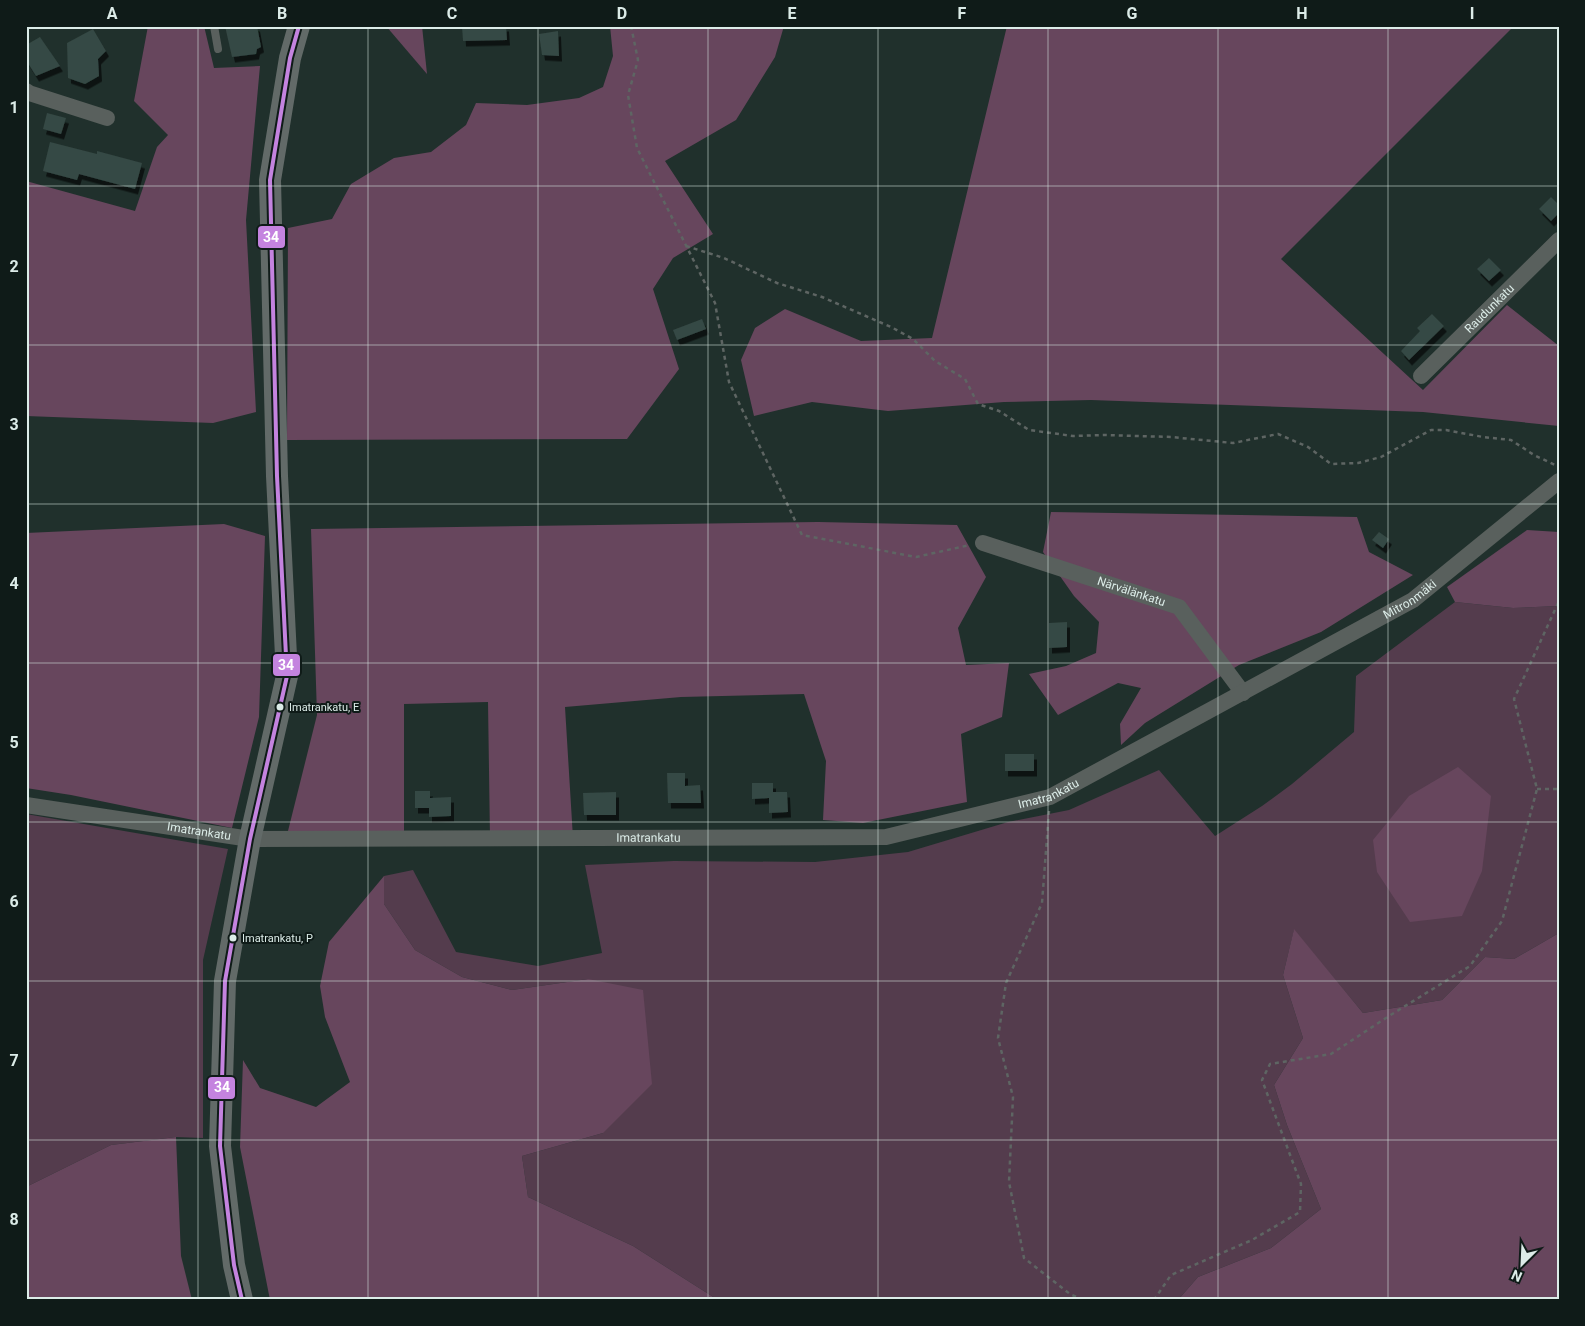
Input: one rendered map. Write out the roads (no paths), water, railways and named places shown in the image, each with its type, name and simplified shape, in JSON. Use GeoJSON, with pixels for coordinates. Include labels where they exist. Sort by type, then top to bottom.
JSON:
{"type":"FeatureCollection","features":[{"type":"Feature","properties":{"kind":"street"},"geometry":{"type":"LineString","coordinates":[[242,1300],[234,1265],[220,1146],[226,981],[250,839],[287,676],[277,476],[270,180],[290,58],[299,26]]}},
{"type":"Feature","properties":{"kind":"street"},"geometry":{"type":"LineString","coordinates":[[26,90],[30,93],[107,118]]}},
{"type":"Feature","properties":{"kind":"street","name":"Raudunkatu"},"geometry":{"type":"LineString","coordinates":[[1421,376],[1559,240]]}},
{"type":"Feature","properties":{"kind":"street","name":"Mitronmäki"},"geometry":{"type":"LineString","coordinates":[[1243,692],[1412,600],[1559,481]]}},
{"type":"Feature","properties":{"kind":"street","name":"Närvälänkatu"},"geometry":{"type":"LineString","coordinates":[[983,543],[1179,606],[1243,692]]}},
{"type":"Feature","properties":{"kind":"street","name":"Imatrankatu"},"geometry":{"type":"LineString","coordinates":[[26,805],[250,839],[886,837],[1050,797],[1243,692]]}},
{"type":"Feature","properties":{"kind":"lane"},"geometry":{"type":"LineString","coordinates":[[214,26],[218,49]]}},
{"type":"Feature","properties":{"kind":"place","name":"Imatrankatu, E"},"geometry":{"type":"Point","coordinates":[280,707]}},
{"type":"Feature","properties":{"kind":"place","name":"Imatrankatu, P"},"geometry":{"type":"Point","coordinates":[233,938]}}]}
